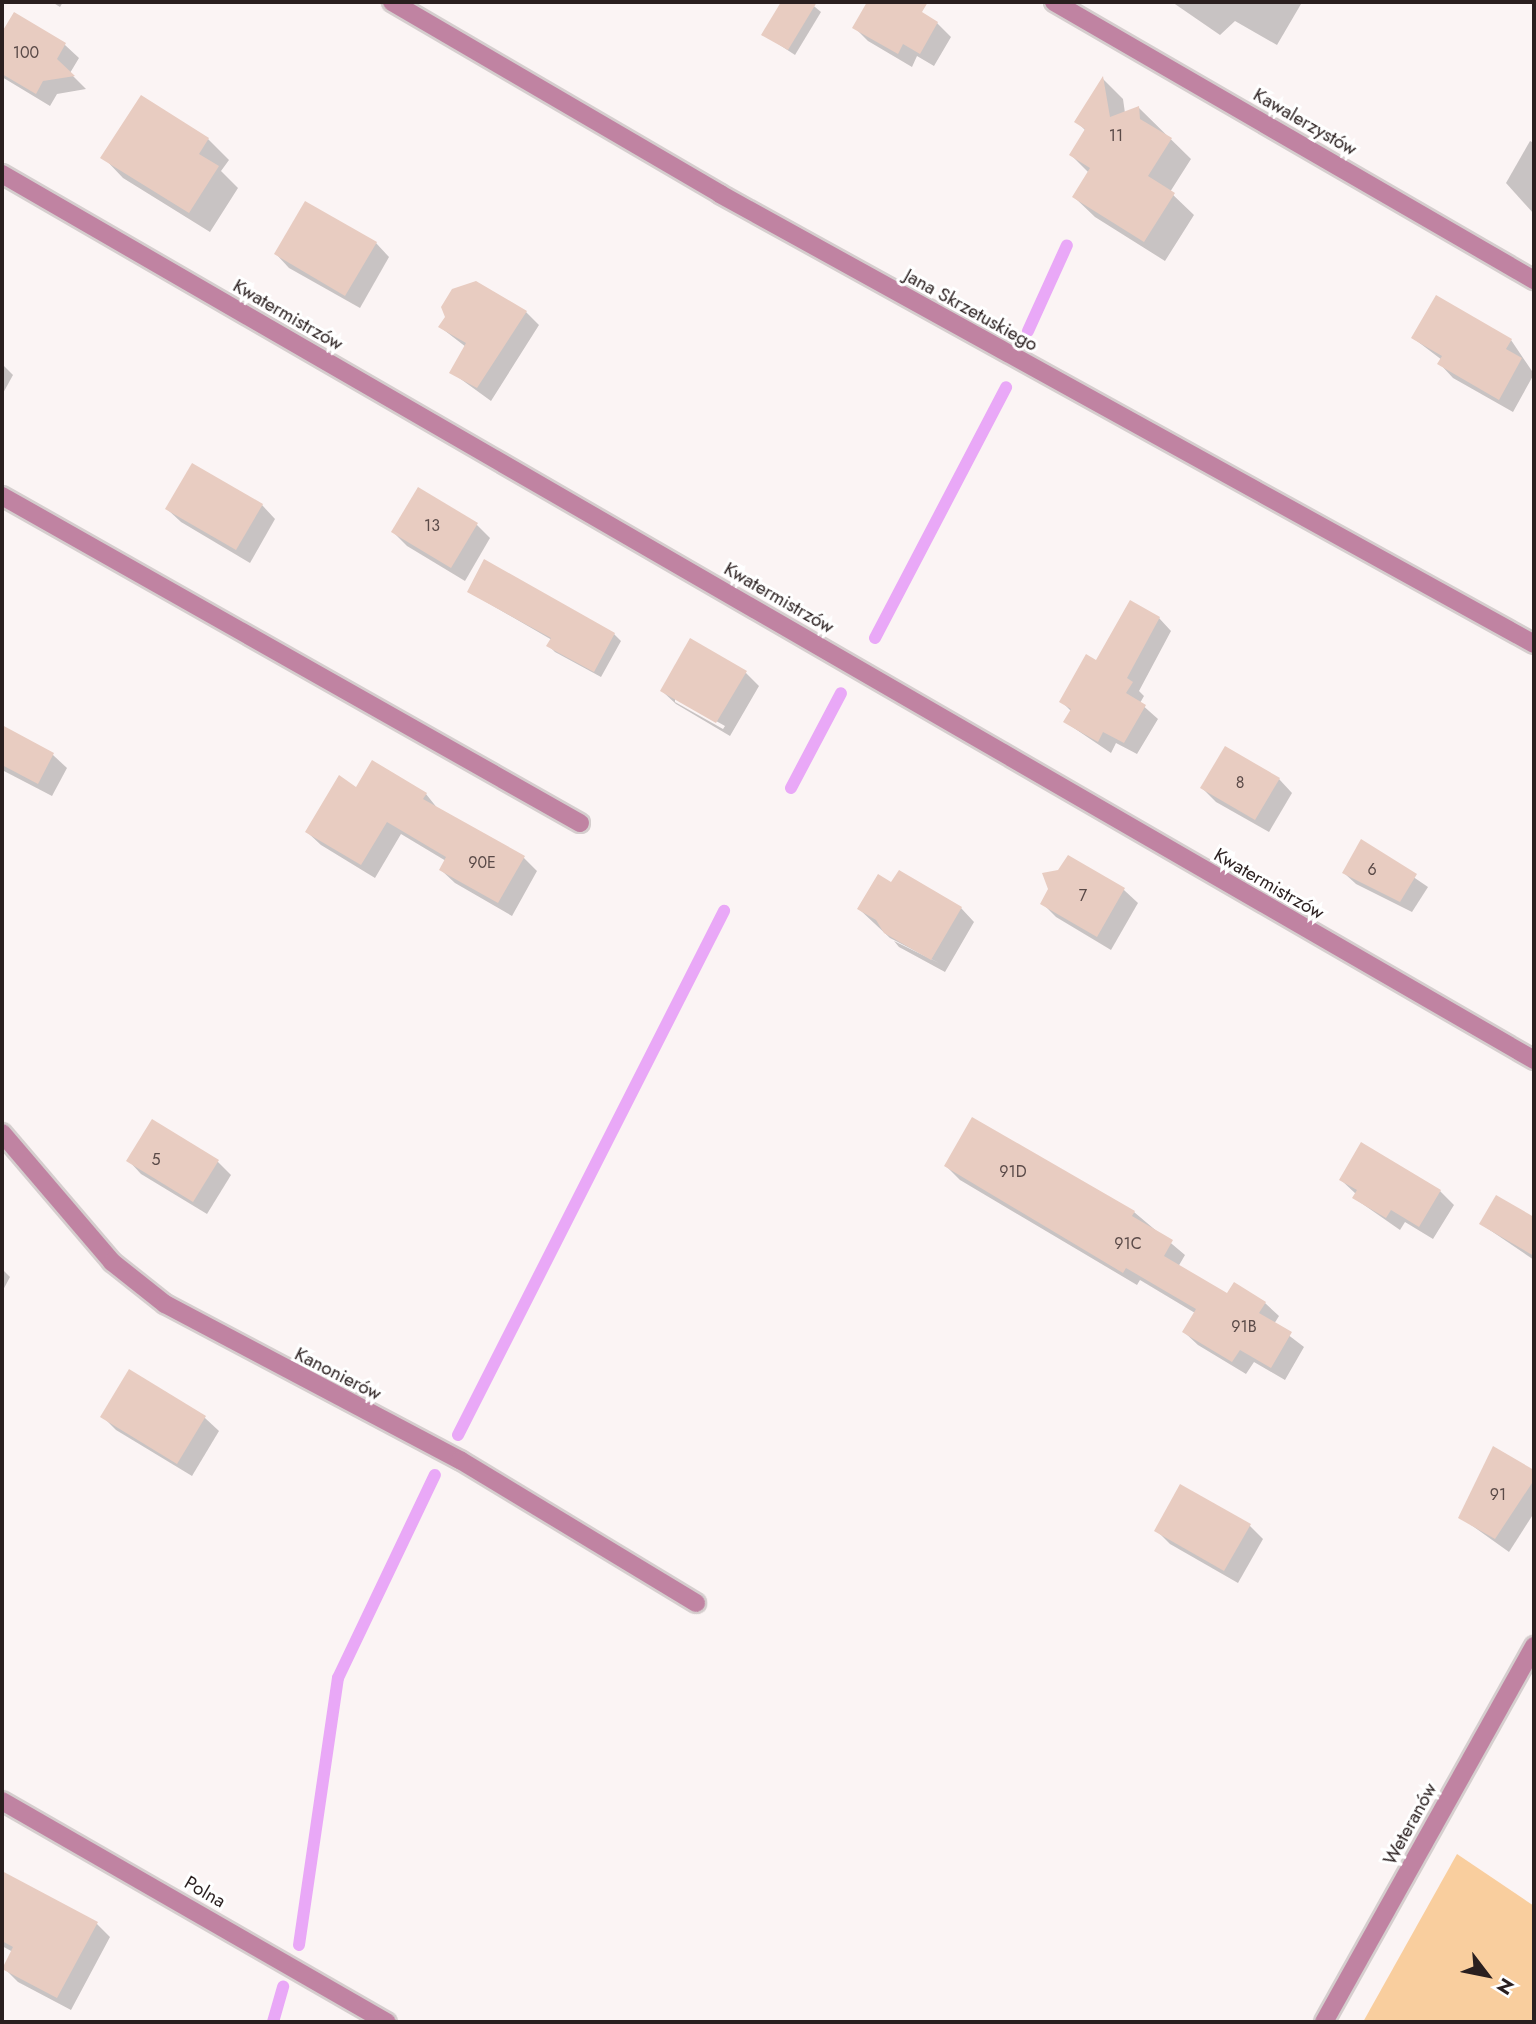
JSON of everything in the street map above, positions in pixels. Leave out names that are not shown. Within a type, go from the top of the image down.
[{"type":"street","name":"Jana Skrzetuskiego","points":[[393,2],[720,194],[1534,644]]},
{"type":"street","name":"Kawalerzystów","points":[[1054,2],[1534,280]]},
{"type":"street","name":"Kwatermistrzów","points":[[2,174],[1534,1060]]},
{"type":"street","points":[[2,496],[580,823]]},
{"type":"street","name":"Kanonierów","points":[[2,1133],[112,1262],[164,1304],[460,1460],[696,1603]]},
{"type":"street","name":"Weteranów","points":[[1324,2022],[1534,1646]]},
{"type":"street","name":"Polna","points":[[2,1801],[387,2022]]},
{"type":"shaded area","points":[[1457,1854],[1534,1906],[1534,2022],[1363,2022]]},
{"type":"building","points":[[781,2],[817,2],[788,50],[761,35]]},
{"type":"building","points":[[867,2],[928,2],[922,12],[938,22],[920,54],[903,44],[898,54],[852,28]]},
{"type":"building","points":[[14,12],[66,43],[57,59],[75,76],[43,81],[36,94],[2,74],[2,32]]},
{"type":"building","points":[[1103,76],[1110,117],[1139,106],[1140,119],[1172,138],[1148,176],[1175,193],[1144,242],[1072,197],[1090,168],[1069,155],[1085,129],[1074,122]]},
{"type":"building","points":[[141,95],[209,138],[199,154],[219,166],[189,213],[100,158]]},
{"type":"building","points":[[305,201],[377,242],[345,296],[274,254]]},
{"type":"building","points":[[476,281],[527,311],[477,388],[449,373],[466,343],[438,327],[445,317],[441,307],[452,289]]},
{"type":"building","points":[[1436,295],[1512,339],[1506,349],[1522,358],[1499,400],[1437,364],[1442,356],[1411,338]]},
{"type":"building","points":[[192,463],[263,504],[236,550],[165,509]]},
{"type":"building","points":[[418,487],[478,523],[451,568],[391,532]]},
{"type":"building","points":[[484,559],[615,633],[594,672],[546,646],[551,638],[467,592]]},
{"type":"building","points":[[1130,600],[1160,617],[1127,678],[1133,682],[1126,693],[1146,705],[1124,743],[1103,732],[1098,742],[1063,722],[1071,709],[1059,702],[1086,654],[1096,660]]},
{"type":"building","points":[[690,638],[747,671],[716,723],[660,691]]},
{"type":"building","points":[[2,725],[54,753],[38,784],[2,765]]},
{"type":"building","points":[[1225,746],[1280,778],[1255,820],[1200,788]]},
{"type":"building","points":[[372,760],[427,793],[423,799],[525,856],[498,903],[439,870],[446,857],[387,822],[361,865],[305,832],[339,775],[356,787]]},
{"type":"building","points":[[1361,839],[1417,874],[1400,902],[1342,873]]},
{"type":"building","points":[[1068,855],[1125,888],[1097,937],[1040,904],[1048,889],[1042,873],[1058,870]]},
{"type":"building","points":[[899,870],[962,907],[931,960],[884,933],[876,920],[857,909],[878,874],[891,882]]},
{"type":"building","points":[[972,1117],[1135,1211],[1132,1216],[1173,1240],[1164,1256],[1227,1293],[1234,1282],[1266,1302],[1259,1313],[1292,1332],[1271,1368],[1240,1350],[1232,1362],[1182,1332],[1196,1309],[1126,1268],[1123,1273],[944,1166]]},
{"type":"building","points":[[152,1119],[219,1160],[193,1202],[126,1161]]},
{"type":"building","points":[[1361,1142],[1441,1190],[1419,1227],[1391,1210],[1386,1218],[1352,1198],[1357,1190],[1339,1180]]},
{"type":"building","points":[[1496,1195],[1534,1217],[1534,1256],[1479,1224]]},
{"type":"building","points":[[129,1369],[206,1416],[177,1464],[100,1417]]},
{"type":"building","points":[[1493,1446],[1534,1470],[1534,1480],[1495,1539],[1458,1518]]},
{"type":"building","points":[[1180,1484],[1251,1524],[1224,1571],[1154,1531]]},
{"type":"building","points":[[2,1871],[98,1922],[57,1998],[2,1969],[13,1947],[2,1941]]},
{"type":"waterway","points":[[1028,331],[1067,245]]},
{"type":"waterway","points":[[875,638],[1006,387]]},
{"type":"waterway","points":[[791,788],[841,693]]},
{"type":"waterway","points":[[458,1435],[724,911]]},
{"type":"waterway","points":[[299,1945],[338,1678],[435,1475]]},
{"type":"waterway","points":[[273,2022],[283,1986]]}]
